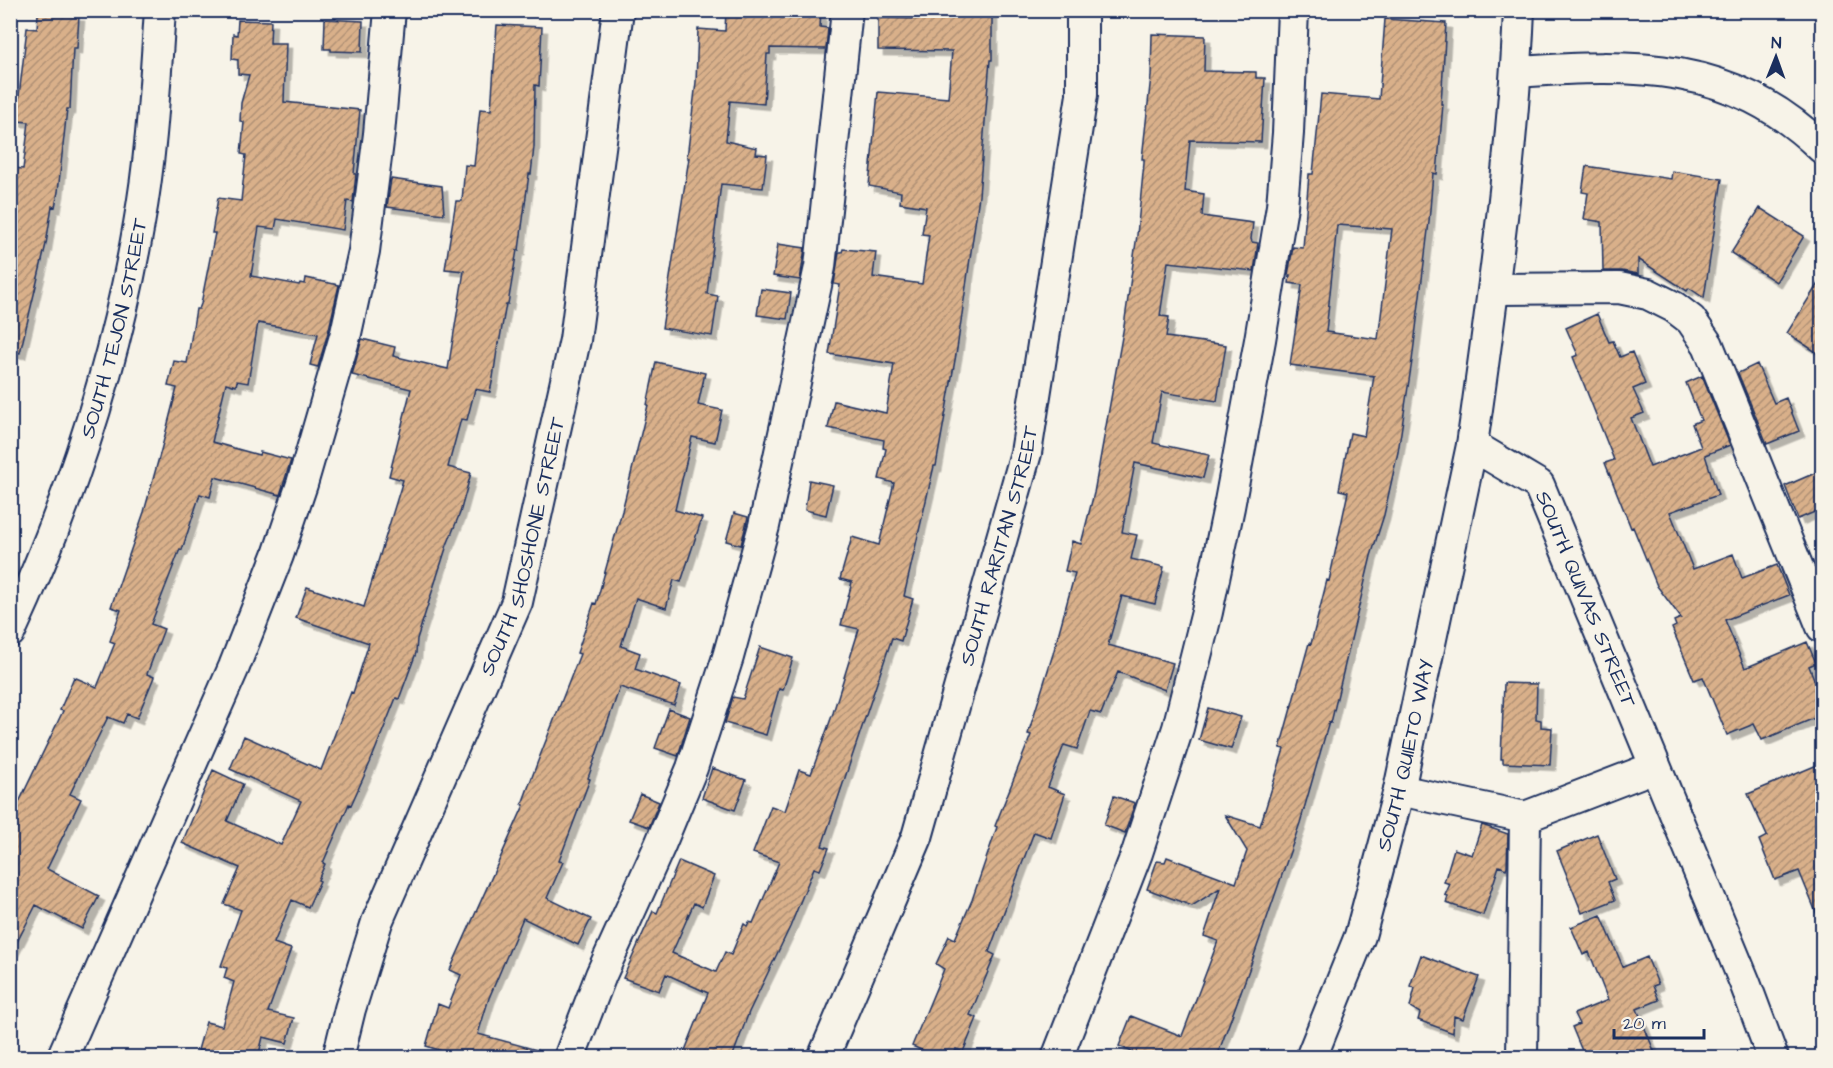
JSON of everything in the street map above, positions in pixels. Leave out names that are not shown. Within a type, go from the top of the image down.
[{"type":"street","name":"SOUTH TEJON STREET","points":[[10,632],[36,577],[80,454],[118,327],[132,262],[147,171],[160,10]]},
{"type":"street","points":[[62,1058],[234,667],[278,555],[302,484],[346,333],[364,251],[379,134],[390,10]]},
{"type":"street","name":"SOUTH SHOSHONE STREET","points":[[338,1058],[350,1009],[377,922],[517,602],[575,340],[618,10]]},
{"type":"street","points":[[569,1058],[600,975],[660,845],[692,768],[728,657],[764,526],[819,267],[847,10]]},
{"type":"street","name":"SOUTH RARITAN STREET","points":[[823,1058],[917,837],[1026,453],[1082,95],[1082,10]]},
{"type":"street","points":[[1058,1058],[1140,842],[1178,728],[1207,612],[1254,373],[1282,206],[1288,133],[1293,10]]},
{"type":"street","points":[[1472,445],[1494,289],[1516,72],[1519,10]]},
{"type":"street","points":[[1516,72],[1596,67],[1634,68],[1704,80],[1734,89],[1772,107],[1809,135],[1822,148]]},
{"type":"street","points":[[1494,289],[1619,288],[1648,294],[1674,307],[1691,320],[1708,345],[1822,627]]},
{"type":"street","name":"SOUTH QUIVAS STREET","points":[[1472,445],[1539,485],[1745,983],[1773,1058]]},
{"type":"street","name":"SOUTH QUIETO WAY","points":[[1311,1058],[1360,936],[1400,790],[1472,445]]},
{"type":"street","points":[[1400,790],[1525,817],[1655,767]]},
{"type":"street","points":[[1522,1058],[1525,817]]},
{"type":"building","points":[[726,10],[821,10],[820,27],[828,28],[826,49],[770,48],[770,54],[767,54],[764,104],[730,101],[726,141],[757,148],[756,154],[767,155],[763,188],[721,184],[707,294],[718,296],[712,336],[662,328],[689,158],[687,158],[696,82],[698,29],[725,31]]},
{"type":"building","points":[[927,10],[992,10],[992,60],[990,60],[979,196],[957,349],[936,466],[934,466],[904,596],[913,599],[901,641],[892,638],[822,846],[829,848],[820,870],[814,868],[790,927],[749,1012],[732,1058],[682,1058],[708,993],[666,974],[659,991],[623,978],[653,911],[657,913],[679,861],[714,876],[702,907],[694,903],[672,953],[716,972],[725,952],[731,955],[744,924],[747,926],[749,922],[753,923],[779,862],[753,853],[771,806],[785,811],[799,770],[811,774],[833,713],[859,629],[841,625],[852,582],[840,579],[852,537],[879,545],[894,483],[879,479],[886,449],[883,448],[884,440],[828,428],[834,401],[886,413],[894,364],[829,354],[840,285],[834,284],[839,252],[843,249],[876,252],[873,277],[922,284],[929,235],[922,234],[926,207],[900,203],[901,192],[869,186],[878,92],[948,98],[952,51],[878,50],[878,18],[927,19]]},
{"type":"building","points":[[38,13],[79,16],[77,48],[73,48],[70,109],[67,109],[58,192],[55,207],[52,206],[46,244],[20,353],[10,352],[10,191],[15,168],[23,169],[29,122],[16,121],[27,28],[37,29]]},
{"type":"building","points":[[325,19],[363,21],[362,52],[324,49]]},
{"type":"building","points":[[1385,19],[1446,23],[1441,104],[1443,104],[1437,174],[1433,173],[1412,361],[1398,452],[1384,515],[1371,556],[1331,723],[1329,722],[1300,823],[1219,1051],[1232,1058],[1145,1058],[1119,1046],[1131,1016],[1182,1036],[1218,941],[1204,936],[1220,888],[1192,906],[1147,889],[1157,861],[1165,862],[1167,857],[1236,883],[1247,851],[1225,815],[1260,826],[1284,749],[1280,748],[1309,643],[1311,644],[1327,580],[1329,581],[1348,492],[1339,490],[1350,433],[1364,436],[1374,376],[1290,365],[1302,285],[1289,283],[1290,275],[1288,275],[1293,247],[1303,248],[1309,174],[1313,174],[1321,94],[1379,99]],"holes":[[[1337,225],[1392,229],[1378,339],[1326,332]]]},
{"type":"building","points":[[238,20],[271,21],[270,43],[286,43],[284,102],[360,110],[353,202],[347,201],[343,230],[277,219],[275,229],[259,227],[251,276],[299,285],[300,283],[305,284],[306,278],[339,285],[329,329],[318,367],[310,365],[318,334],[258,323],[248,383],[237,381],[236,386],[226,383],[212,442],[259,455],[260,452],[291,460],[280,495],[215,477],[210,497],[200,494],[182,550],[180,549],[151,624],[164,629],[147,674],[154,677],[137,718],[127,714],[123,723],[108,717],[70,794],[81,799],[47,869],[99,896],[82,929],[36,905],[10,956],[10,821],[63,711],[60,710],[74,677],[97,687],[115,643],[110,641],[121,610],[111,607],[144,512],[163,443],[177,388],[168,386],[174,361],[187,363],[196,309],[199,309],[201,304],[215,233],[212,233],[218,198],[241,201],[246,155],[241,154],[244,122],[240,121],[241,103],[249,75],[238,74],[238,60],[232,59],[233,34],[237,35]]},
{"type":"building","points":[[497,25],[542,27],[539,86],[535,85],[534,147],[519,250],[517,250],[508,304],[506,304],[498,343],[490,392],[475,389],[467,420],[461,419],[448,467],[471,473],[460,513],[447,545],[417,639],[416,653],[399,699],[396,698],[370,763],[323,863],[325,864],[318,880],[320,881],[308,907],[292,900],[274,943],[291,949],[268,1012],[294,1018],[287,1043],[263,1037],[258,1058],[227,1058],[198,1050],[206,1022],[222,1026],[234,982],[224,978],[227,968],[221,966],[241,910],[224,904],[240,868],[182,843],[213,770],[243,784],[227,821],[281,845],[301,801],[230,769],[244,736],[321,770],[351,692],[353,693],[369,643],[296,618],[307,587],[364,607],[403,480],[389,476],[411,389],[352,375],[362,339],[395,347],[393,356],[448,369],[464,271],[445,269],[456,201],[462,201],[465,165],[474,166],[480,109],[491,110]]},
{"type":"building","points":[[1152,34],[1205,36],[1204,71],[1256,72],[1256,78],[1265,78],[1261,142],[1190,140],[1185,191],[1204,194],[1202,216],[1253,223],[1251,239],[1252,242],[1258,243],[1254,271],[1168,262],[1160,316],[1169,317],[1166,337],[1226,345],[1217,401],[1162,392],[1153,443],[1209,455],[1203,478],[1135,463],[1122,532],[1137,535],[1131,559],[1164,567],[1155,604],[1122,596],[1108,645],[1173,663],[1165,690],[1118,672],[1101,714],[1090,711],[1077,749],[1064,745],[1048,787],[1065,794],[1051,838],[1034,832],[989,952],[995,955],[970,1015],[977,1018],[963,1052],[956,1049],[953,1058],[940,1058],[912,1046],[944,969],[936,964],[949,936],[955,939],[972,900],[997,827],[995,826],[1031,735],[1028,734],[1075,573],[1065,571],[1072,541],[1081,544],[1094,493],[1124,326],[1137,235],[1151,76]]},
{"type":"building","points":[[1586,166],[1671,179],[1672,171],[1722,179],[1704,298],[1689,288],[1687,291],[1638,259],[1638,274],[1603,271],[1602,222],[1584,219],[1588,193],[1582,192]]},
{"type":"building","points":[[391,179],[442,186],[444,214],[387,207]]},
{"type":"building","points":[[1760,208],[1804,236],[1776,282],[1731,253]]},
{"type":"building","points":[[778,244],[805,248],[800,280],[773,276]]},
{"type":"building","points":[[1822,277],[1822,356],[1787,333]]},
{"type":"building","points":[[761,289],[791,293],[787,319],[757,315]]},
{"type":"building","points":[[1597,314],[1609,342],[1613,341],[1620,357],[1632,352],[1645,384],[1633,389],[1644,413],[1631,418],[1650,467],[1701,447],[1692,424],[1701,420],[1686,383],[1702,376],[1730,445],[1705,455],[1718,495],[1670,512],[1693,569],[1733,554],[1742,578],[1777,565],[1789,595],[1725,620],[1745,668],[1807,642],[1816,663],[1809,666],[1822,700],[1822,715],[1762,740],[1754,724],[1727,735],[1703,677],[1694,680],[1672,628],[1676,626],[1674,621],[1681,618],[1657,586],[1633,527],[1631,528],[1605,463],[1614,460],[1573,357],[1578,355],[1566,328]]},
{"type":"building","points":[[656,362],[705,373],[698,405],[722,410],[715,442],[692,437],[675,510],[702,518],[681,582],[674,580],[666,608],[636,598],[621,646],[640,653],[635,669],[681,685],[674,705],[620,687],[588,778],[590,779],[559,861],[563,862],[547,898],[591,919],[578,945],[523,918],[489,998],[478,1034],[537,1050],[536,1058],[465,1058],[426,1046],[438,1004],[448,1008],[461,975],[450,970],[524,805],[522,804],[580,654],[577,653],[594,603],[596,604],[622,511]]},
{"type":"building","points":[[1757,364],[1774,403],[1786,398],[1799,431],[1767,444],[1738,373]]},
{"type":"building","points":[[1822,470],[1822,509],[1798,519],[1785,486]]},
{"type":"building","points":[[809,480],[833,485],[826,515],[805,510]]},
{"type":"building","points":[[734,513],[748,517],[741,545],[726,541]]},
{"type":"building","points":[[760,647],[793,658],[783,690],[779,689],[766,735],[725,723],[733,697],[743,699]]},
{"type":"building","points":[[1504,683],[1537,684],[1536,719],[1541,720],[1541,727],[1552,728],[1550,765],[1503,763],[1501,759]]},
{"type":"building","points":[[1208,708],[1241,717],[1231,749],[1199,740]]},
{"type":"building","points":[[669,709],[690,717],[678,756],[655,748]]},
{"type":"building","points":[[1822,763],[1822,927],[1799,871],[1775,880],[1759,840],[1767,836],[1748,794]]},
{"type":"building","points":[[712,768],[746,780],[735,810],[702,798]]},
{"type":"building","points":[[640,794],[659,802],[649,827],[629,820]]},
{"type":"building","points":[[1114,796],[1135,803],[1125,833],[1104,825]]},
{"type":"building","points":[[1482,825],[1508,834],[1507,866],[1506,869],[1499,866],[1483,915],[1446,903],[1448,896],[1445,895],[1450,884],[1444,882],[1454,849],[1472,855]]},
{"type":"building","points":[[1597,834],[1615,879],[1608,882],[1615,900],[1582,913],[1557,851]]},
{"type":"building","points":[[1601,915],[1623,967],[1647,957],[1658,984],[1653,986],[1659,1000],[1637,1009],[1657,1058],[1585,1058],[1572,1027],[1579,1024],[1574,1014],[1608,1000],[1589,952],[1583,955],[1571,927]]},
{"type":"building","points":[[1421,955],[1479,977],[1463,1019],[1454,1016],[1453,1033],[1418,1020],[1420,1013],[1410,1007],[1415,988],[1410,986]]}]
